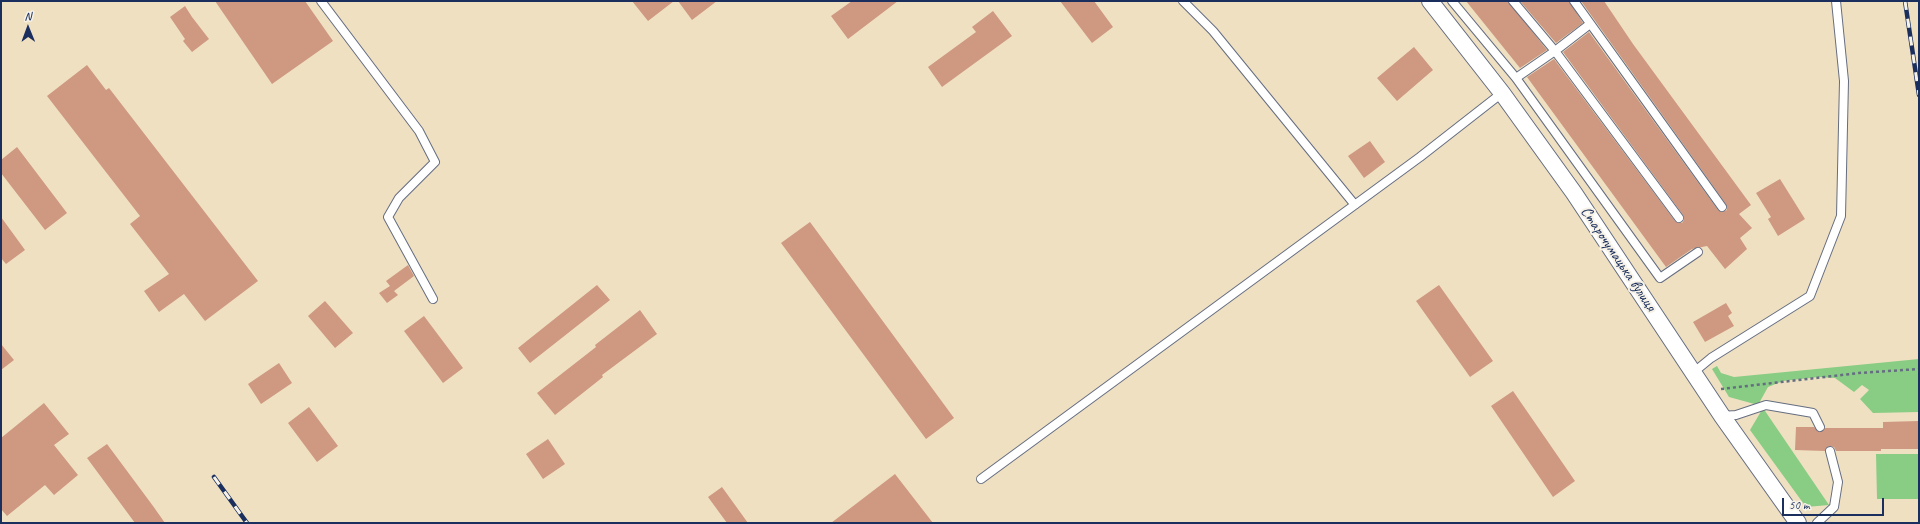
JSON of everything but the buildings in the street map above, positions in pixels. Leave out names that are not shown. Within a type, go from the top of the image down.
[{"type":"street","name":"Старочумацька вулиця","points":[[1430,1],[1502,93],[1574,193],[1722,416],[1798,523]]},
{"type":"lane","points":[[321,1],[419,131],[435,162],[399,198],[388,217],[433,299]]},
{"type":"lane","points":[[1183,1],[1213,31],[1355,204]]},
{"type":"lane","points":[[1452,1],[1516,78],[1660,278],[1698,252]]},
{"type":"lane","points":[[1513,1],[1555,51],[1679,218]]},
{"type":"lane","points":[[1574,1],[1722,207]]},
{"type":"lane","points":[[1694,372],[1711,358],[1810,296],[1841,216],[1844,81],[1836,1]]},
{"type":"lane","points":[[1516,78],[1590,24]]},
{"type":"lane","points":[[981,479],[1420,157],[1502,93]]},
{"type":"lane","points":[[1722,416],[1736,415],[1766,405],[1813,413],[1820,428]]},
{"type":"lane","points":[[1817,523],[1834,507],[1838,482],[1830,451]]},
{"type":"path","points":[[1706,391],[1752,384],[1860,373],[1919,369]]},
{"type":"green space","points":[[1919,359],[1919,412],[1873,413],[1860,399],[1869,390],[1862,385],[1854,392],[1835,378],[1819,377],[1783,381],[1768,387],[1758,405],[1729,397],[1712,369],[1717,366],[1721,373],[1734,377]]},
{"type":"green space","points":[[1763,408],[1829,505],[1806,507],[1750,430]]},
{"type":"green space","points":[[1876,454],[1919,454],[1919,499],[1877,499]]},
{"type":"railway","points":[[1905,1],[1919,95]]},
{"type":"railway","points":[[214,477],[247,523]]}]
